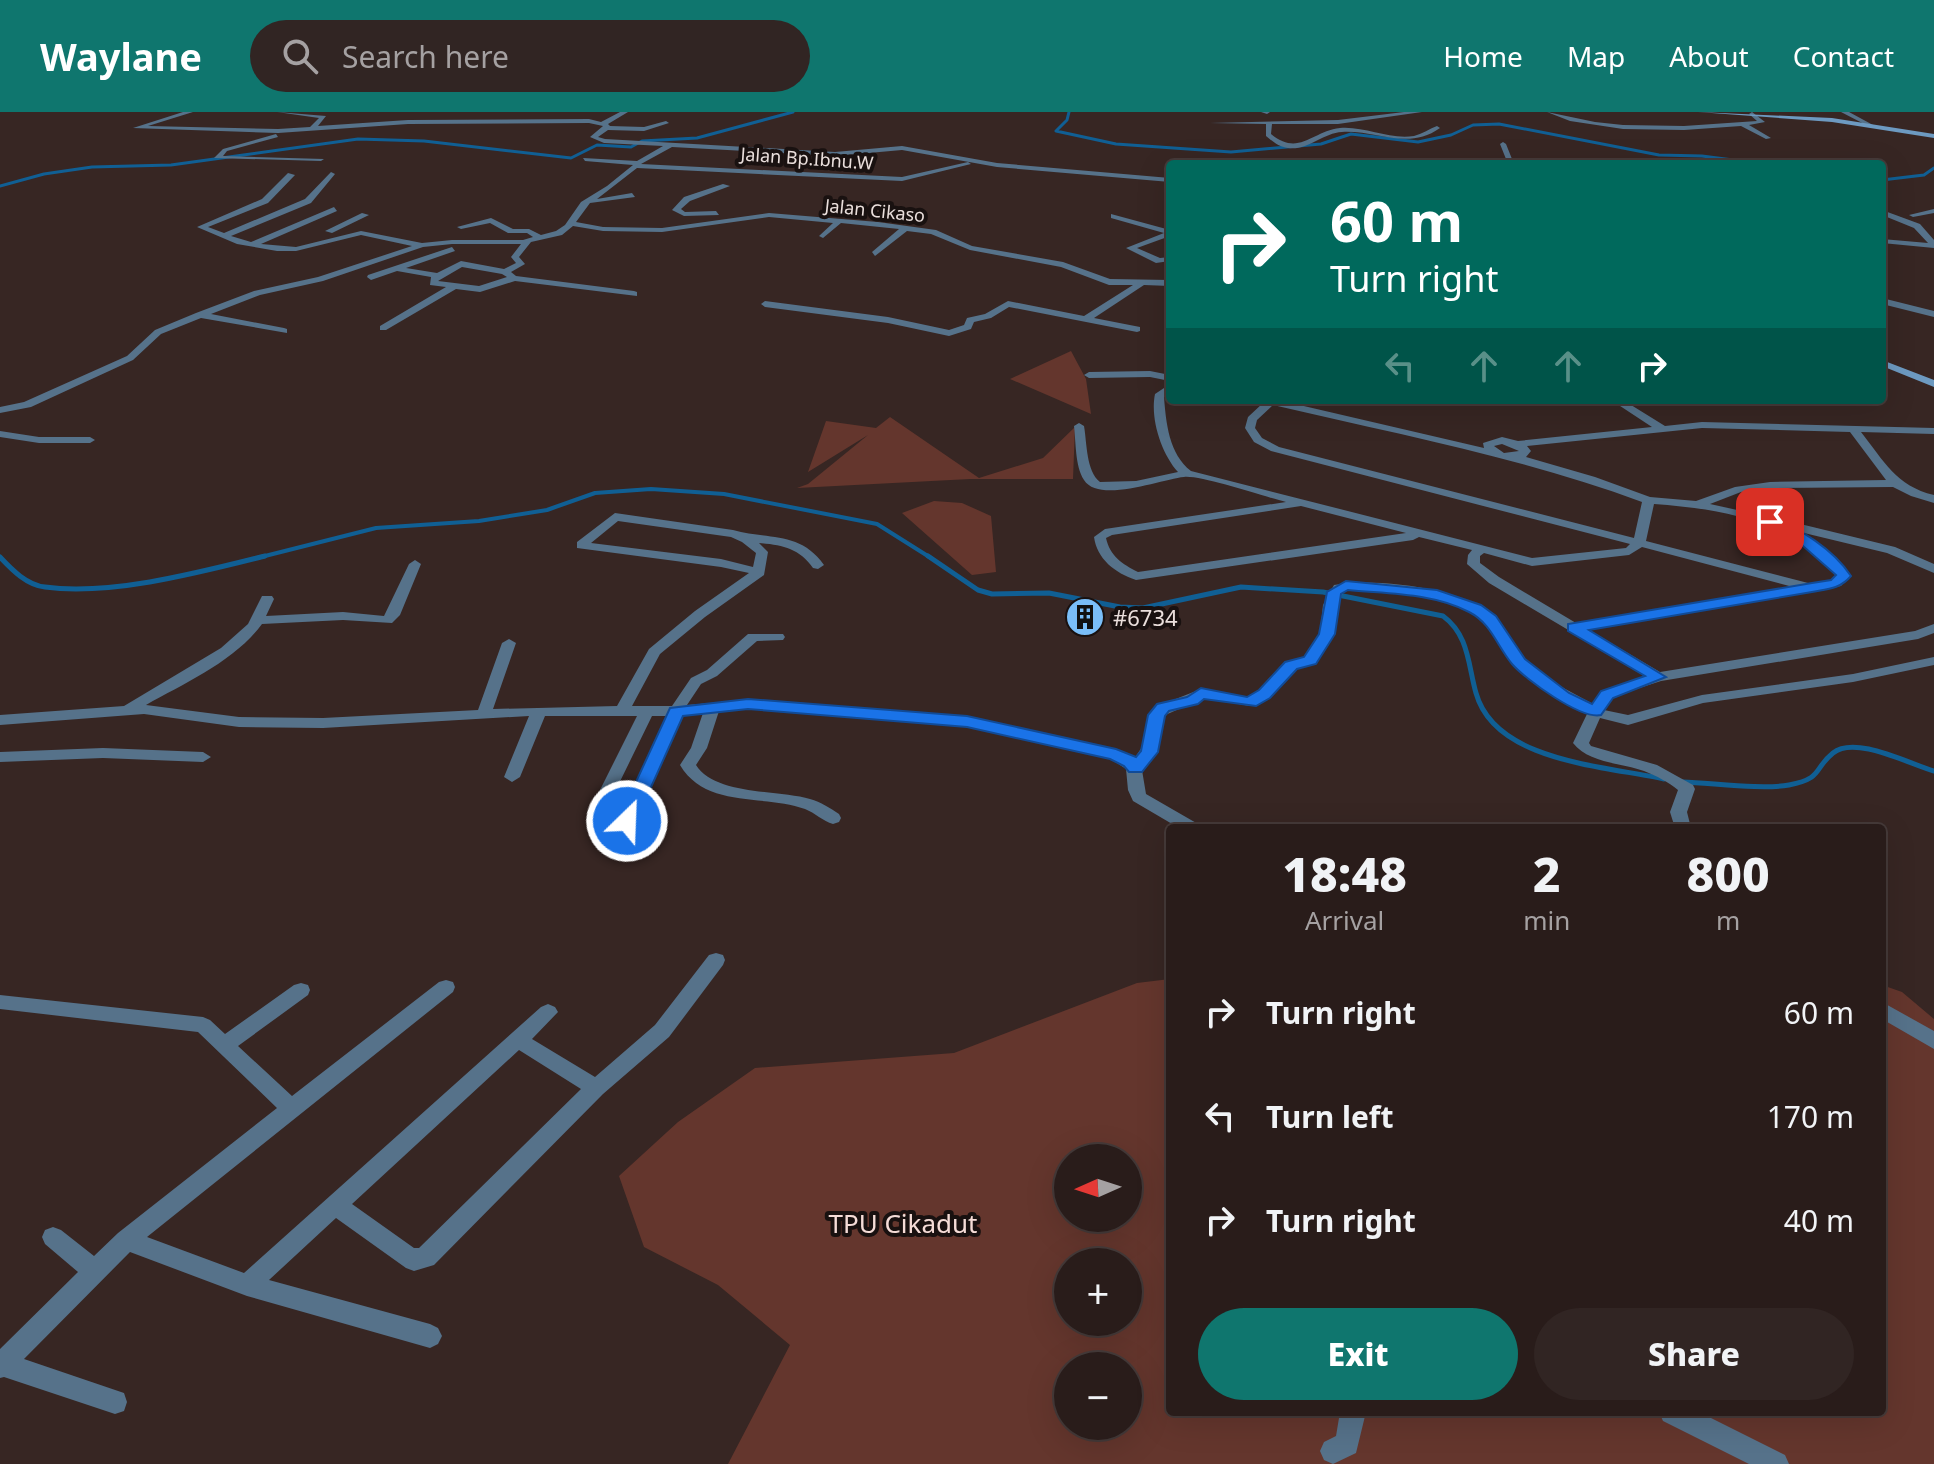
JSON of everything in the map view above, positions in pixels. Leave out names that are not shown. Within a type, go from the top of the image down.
[{"type":"street","points":[[190,112],[136,128],[288,131],[408,122],[557,121],[644,129],[666,123]]},
{"type":"street","points":[[280,112],[324,117],[311,129]]},
{"type":"street","points":[[557,121],[574,112]]},
{"type":"street","points":[[625,112],[605,125],[594,135],[594,139],[795,152],[846,153],[902,148],[975,162],[1166,180]]},
{"type":"street","points":[[1213,123],[1269,125],[1338,122],[1419,112]]},
{"type":"street","points":[[1550,112],[1584,122],[1646,127],[1762,122],[1752,114]]},
{"type":"street","points":[[1701,112],[1870,125],[1934,136]]},
{"type":"street","points":[[1844,112],[1870,125]]},
{"type":"street","points":[[485,129],[497,121]]},
{"type":"street","points":[[535,129],[547,121]]},
{"type":"street","points":[[1742,124],[1768,138]]},
{"type":"street","points":[[1269,125],[1268,135],[1271,138],[1294,145],[1307,144],[1340,130],[1408,140],[1425,137],[1437,128]]},
{"type":"street","points":[[1624,130],[1645,131],[1646,127]]},
{"type":"street","points":[[1678,127],[1701,139]]},
{"type":"street","points":[[288,131],[225,150],[217,158],[321,159]]},
{"type":"street","points":[[1503,144],[1509,160]]},
{"type":"street","points":[[291,175],[265,201],[201,227],[253,244],[287,250],[361,233],[422,245],[541,239],[559,233],[571,223],[584,204],[670,145]]},
{"type":"street","points":[[783,168],[795,152]]},
{"type":"street","name":"Jalan Bp.Ibnu.W","points":[[585,159],[637,165],[902,179],[975,162]]},
{"type":"street","points":[[224,236],[308,201],[331,174]]},
{"type":"street","points":[[726,186],[687,199],[676,210],[684,214],[769,215]]},
{"type":"street","points":[[584,204],[632,195]]},
{"type":"street","points":[[1886,206],[1931,224]]},
{"type":"street","points":[[253,244],[334,209]]},
{"type":"street","points":[[1913,215],[1934,211]]},
{"type":"street","points":[[1886,214],[1917,226],[1934,246]]},
{"type":"street","points":[[287,250],[365,215]]},
{"type":"street","name":"Jalan Cikaso","points":[[571,223],[603,229],[662,230],[769,215],[906,227],[946,236],[984,252],[1063,265],[1102,280],[1166,283]]},
{"type":"street","points":[[1114,216],[1166,231]]},
{"type":"street","points":[[461,227],[491,220],[511,231],[529,231],[541,239]]},
{"type":"street","points":[[823,236],[839,221]]},
{"type":"street","points":[[875,254],[906,227]]},
{"type":"street","points":[[1166,234],[1130,248],[1159,261],[1166,260]]},
{"type":"street","points":[[468,297],[509,275],[521,264],[515,257],[528,241]]},
{"type":"street","points":[[1886,241],[1934,246]]},
{"type":"street","points":[[371,277],[473,242]]},
{"type":"street","points":[[1906,243],[1918,256]]},
{"type":"street","points":[[0,410],[27,405],[130,358],[158,332],[197,315],[266,290],[320,279],[422,245]]},
{"type":"street","points":[[1141,254],[1162,246]]},
{"type":"street","points":[[421,259],[634,294]]},
{"type":"street","points":[[461,264],[431,281],[480,289]]},
{"type":"street","points":[[395,268],[438,276]]},
{"type":"street","points":[[1086,319],[1141,283]]},
{"type":"street","points":[[383,328],[454,286]]},
{"type":"street","points":[[1886,301],[1934,307]]},
{"type":"street","points":[[1886,302],[1934,314]]},
{"type":"street","points":[[765,304],[888,320],[949,333],[968,327],[970,320],[988,316],[1008,304],[1137,329]]},
{"type":"street","points":[[197,315],[284,331]]},
{"type":"street","points":[[1886,365],[1934,384]]},
{"type":"street","points":[[1089,375],[1113,377],[1143,374],[1166,377]]},
{"type":"street","points":[[1166,390],[1159,396],[1160,409],[1178,467],[1187,473],[1420,535],[1543,562],[1629,551],[1640,543]]},
{"type":"street","points":[[1265,404],[1252,419],[1250,428],[1258,440],[1275,449],[1812,588]]},
{"type":"street","points":[[1287,404],[1491,449],[1519,450],[1732,433],[1934,431]]},
{"type":"street","points":[[1313,404],[1491,449]]},
{"type":"street","points":[[1622,404],[1661,428]]},
{"type":"street","points":[[1519,450],[1661,428],[1728,425],[1934,438]]},
{"type":"street","points":[[1079,426],[1087,473],[1090,482],[1097,486],[1121,486],[1187,473]]},
{"type":"street","points":[[1857,433],[1895,483],[1915,494],[1934,499]]},
{"type":"street","points":[[0,434],[39,440],[90,440]]},
{"type":"street","points":[[1519,450],[1648,500],[1696,504],[1747,515],[1891,550],[1934,569]]},
{"type":"street","points":[[1696,504],[1739,489],[1779,485],[1895,483]]},
{"type":"street","points":[[1739,489],[1747,515]]},
{"type":"street","points":[[1640,543],[1639,533],[1646,519],[1648,500]]},
{"type":"street","points":[[1302,503],[1109,532],[1100,537],[1100,547],[1112,561],[1136,576],[1420,535]]},
{"type":"street","points":[[759,572],[721,563],[581,545],[615,517],[699,527],[746,539],[797,544],[811,552],[818,565]]},
{"type":"street","points":[[1574,627],[1812,588],[1836,583],[1843,576],[1838,567],[1808,543],[1770,522]]},
{"type":"street","points":[[746,539],[762,552]]},
{"type":"street","points":[[762,552],[782,542]]},
{"type":"street","points":[[1480,550],[1474,555],[1473,564],[1479,569],[1513,593],[1658,677]]},
{"type":"street","points":[[623,709],[654,652],[759,572],[762,552]]},
{"type":"street","points":[[126,709],[216,657],[258,620],[343,616],[387,620],[393,615],[415,564]]},
{"type":"street","points":[[1135,768],[1150,752],[1156,715],[1163,708],[1192,701],[1201,693],[1250,702],[1264,694],[1291,666],[1310,660],[1327,634],[1334,592],[1346,586],[1437,594],[1476,609],[1490,619],[1519,662],[1563,696],[1595,712],[1628,720],[1702,699],[1853,678],[1934,661]]},
{"type":"street","points":[[258,620],[258,613],[267,599]]},
{"type":"street","points":[[1681,824],[1677,806],[1681,783],[1638,761],[1586,749],[1581,743],[1607,694],[1658,677],[1918,635],[1934,628]]},
{"type":"street","points":[[627,821],[676,711],[696,681],[712,673],[753,637],[778,637]]},
{"type":"street","points":[[484,714],[509,643]]},
{"type":"street","points":[[0,720],[126,709],[165,710],[239,722],[289,723],[539,711],[676,711],[748,704],[967,721],[1116,755],[1135,768],[1139,797],[1185,824]]},
{"type":"street","points":[[713,706],[699,748],[688,765],[692,774],[727,791],[808,803],[833,818]]},
{"type":"street","points":[[601,804],[647,710]]},
{"type":"street","points":[[512,777],[539,711]]},
{"type":"street","points":[[0,757],[103,753],[203,757]]},
{"type":"street","points":[[335,1205],[406,1256],[414,1260],[426,1257],[596,1088],[662,1031],[716,960]]},
{"type":"street","points":[[115,1402],[1,1365],[126,1240],[446,987]]},
{"type":"street","points":[[226,1044],[301,990]]},
{"type":"street","points":[[0,1002],[203,1025],[292,1109]]},
{"type":"street","points":[[247,1285],[548,1012]]},
{"type":"street","points":[[1886,1012],[1934,1041]]},
{"type":"street","points":[[518,1040],[596,1088]]},
{"type":"street","points":[[53,1237],[95,1271]]},
{"type":"street","points":[[126,1240],[247,1285],[430,1336]]},
{"type":"street","points":[[1333,1451],[1347,1444],[1352,1416]]},
{"type":"street","points":[[1680,1416],[1776,1464]]},
{"type":"green space","points":[[1071,351],[1086,379],[1091,414],[1010,379]]},
{"type":"green space","points":[[890,417],[979,478],[1043,458],[1075,427],[1073,479],[970,479],[797,488],[808,484],[868,435],[808,472],[826,421],[876,428]]},
{"type":"green space","points":[[934,501],[962,503],[991,516],[996,572],[972,575],[902,513]]},
{"type":"green space","name":"TPU Cikadut","points":[[1166,979],[1166,1416],[1886,1416],[1886,986],[1902,992],[1934,1019],[1934,1464],[728,1464],[790,1345],[718,1285],[644,1247],[619,1176],[678,1122],[755,1068],[954,1053],[1137,983]]},
{"type":"waterway","points":[[0,186],[44,174],[92,167],[171,165],[358,139],[424,141],[571,158],[597,145],[631,147],[642,141],[697,138],[793,112]]},
{"type":"waterway","points":[[1069,112],[1067,120],[1056,131],[1116,144],[1231,152],[1321,144],[1351,134],[1418,142],[1451,135],[1473,125],[1499,124],[1659,155],[1733,160]]},
{"type":"waterway","points":[[1886,180],[1924,175],[1934,168]]},
{"type":"waterway","points":[[257,558],[376,528],[479,521],[547,510],[595,493],[651,489],[724,494],[877,524],[930,558]]},
{"type":"waterway","points":[[257,558],[265,556]]},
{"type":"waterway","points":[[0,557],[32,583],[71,589],[156,581],[257,558]]},
{"type":"waterway","points":[[930,558],[978,590],[992,594],[1049,593],[1120,607],[1143,608],[1241,587],[1323,592],[1443,616],[1463,641],[1476,693],[1487,716],[1505,734],[1555,757],[1664,779]]},
{"type":"waterway","points":[[1683,782],[1751,787],[1789,785],[1813,776],[1833,753],[1855,747],[1934,771]]},
{"type":"place","name":"#6734","points":[[1085,617]]},
{"type":"route","points":[[627,821],[676,711],[713,706],[748,704],[967,721],[1116,755],[1135,768],[1150,752],[1156,715],[1163,708],[1192,701],[1201,693],[1250,702],[1273,686],[1281,673],[1310,660],[1327,634],[1334,592],[1346,586],[1437,594],[1457,599],[1490,619],[1519,662],[1538,679],[1595,712],[1607,694],[1658,677],[1574,627],[1812,588],[1836,583],[1843,576],[1838,567],[1808,543],[1770,522]]}]
